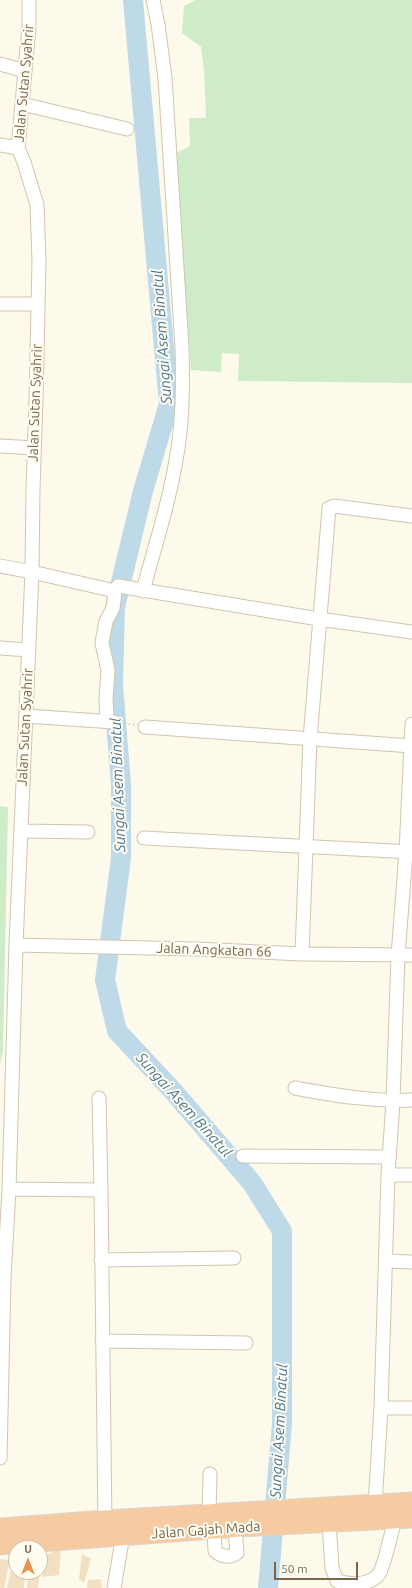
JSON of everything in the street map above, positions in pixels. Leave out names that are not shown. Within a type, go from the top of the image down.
[{"type":"highway","name":"Jalan Gajah Mada","points":[[325,1518],[375,1505],[412,1502]]},
{"type":"highway","name":"Jalan Gajah Mada","points":[[0,1528],[115,1528],[212,1522],[325,1518],[404,1519]]},
{"type":"highway","name":"Jalan Gajah Mada","points":[[0,1545],[115,1528]]},
{"type":"street","name":"Jalan Sutan Syahrir","points":[[0,1458],[4,1278],[9,1189],[16,945],[32,572],[39,261],[38,212],[26,169],[18,148],[29,27],[29,0]]},
{"type":"street","points":[[142,591],[176,462],[182,414],[183,385],[167,101],[162,49],[153,0]]},
{"type":"street","points":[[0,64],[25,71]]},
{"type":"street","points":[[22,104],[127,129]]},
{"type":"street","points":[[0,145],[18,148]]},
{"type":"street","points":[[0,304],[38,304]]},
{"type":"street","points":[[0,446],[34,448]]},
{"type":"street","points":[[302,954],[310,739],[328,511],[330,507],[334,506],[412,516]]},
{"type":"street","points":[[0,566],[117,588],[412,632]]},
{"type":"street","points":[[26,716],[110,721],[106,698],[108,670],[102,644],[106,621],[113,608],[117,588]]},
{"type":"street","points":[[0,648],[29,650]]},
{"type":"street","points":[[375,1505],[381,1408],[388,1175],[393,1101],[398,956],[409,852],[412,724]]},
{"type":"street","points":[[145,727],[412,746]]},
{"type":"street","points":[[21,831],[88,832]]},
{"type":"street","points":[[144,838],[409,852]]},
{"type":"street","name":"Jalan Angkatan 66","points":[[16,945],[104,946],[302,954],[412,955]]},
{"type":"street","points":[[295,1088],[328,1094],[393,1101],[412,1100]]},
{"type":"street","points":[[99,1098],[102,1341],[115,1528],[114,1588]]},
{"type":"street","points":[[244,1156],[389,1157]]},
{"type":"street","points":[[388,1175],[412,1175]]},
{"type":"street","points":[[9,1189],[101,1190]]},
{"type":"street","points":[[101,1260],[234,1258]]},
{"type":"street","points":[[386,1261],[412,1262]]},
{"type":"street","points":[[102,1341],[246,1343]]},
{"type":"street","points":[[381,1408],[412,1408]]},
{"type":"street","points":[[210,1474],[215,1551],[219,1555],[228,1557],[237,1553],[238,1522]]},
{"type":"street","points":[[325,1518],[332,1568],[337,1581],[349,1584],[370,1580],[378,1574],[404,1519]]},
{"type":"path","points":[[110,721],[145,727]]},
{"type":"green space","points":[[196,0],[412,0],[412,383],[238,381],[239,354],[222,353],[221,372],[191,370],[176,153],[190,146],[189,118],[206,118],[204,71],[201,47],[182,33],[184,6]]},
{"type":"green space","points":[[0,806],[8,807],[3,1051],[0,1064]]},
{"type":"building","points":[[61,1549],[59,1575],[48,1576],[48,1554]]},
{"type":"building","points":[[82,1554],[91,1559],[84,1583],[79,1579]]},
{"type":"building","points":[[0,1559],[8,1560],[8,1569],[4,1588],[0,1588]]},
{"type":"building","points":[[101,1579],[102,1588],[87,1588],[88,1580]]},
{"type":"building","points":[[9,1580],[24,1580],[24,1588],[7,1588]]},
{"type":"building","points":[[28,1580],[39,1580],[38,1588],[27,1588]]},
{"type":"waterway","name":"Sungai Asem Binatul","points":[[133,0],[169,404],[143,491],[115,607],[113,684],[121,785],[121,858],[105,980],[117,1031],[173,1091],[252,1183],[282,1231],[282,1424],[268,1588]]}]
